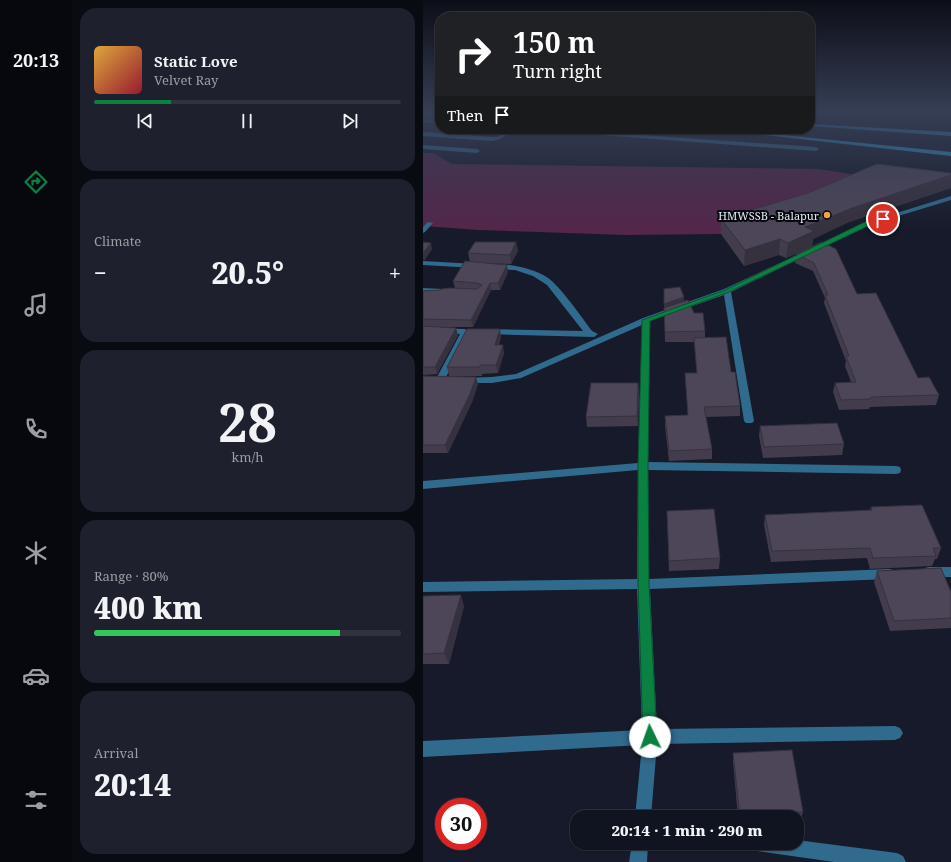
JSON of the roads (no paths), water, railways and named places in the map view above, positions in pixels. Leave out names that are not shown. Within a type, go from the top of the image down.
[{"type":"main road","points":[[920,150],[951,154]]},
{"type":"street","points":[[467,150],[477,151]]},
{"type":"street","points":[[473,332],[445,379],[492,380],[518,376],[646,320],[727,291],[869,223],[951,198]]},
{"type":"street","points":[[423,230],[430,223]]},
{"type":"street","points":[[423,263],[515,268],[536,274],[550,283],[589,334]]},
{"type":"street","points":[[423,290],[454,292]]},
{"type":"street","points":[[727,291],[749,421]]},
{"type":"street","points":[[644,810],[650,737],[643,584],[643,466],[646,320]]},
{"type":"street","points":[[423,330],[614,334]]},
{"type":"street","points":[[423,485],[643,466],[896,470]]},
{"type":"street","points":[[917,573],[951,572]]},
{"type":"street","points":[[423,587],[643,584],[902,573]]},
{"type":"street","points":[[423,749],[650,737],[895,733]]},
{"type":"street","points":[[804,849],[897,862]]},
{"type":"street","points":[[638,862],[640,850]]},
{"type":"place","name":"HMWSSB - Balapur","points":[[827,215]]}]
